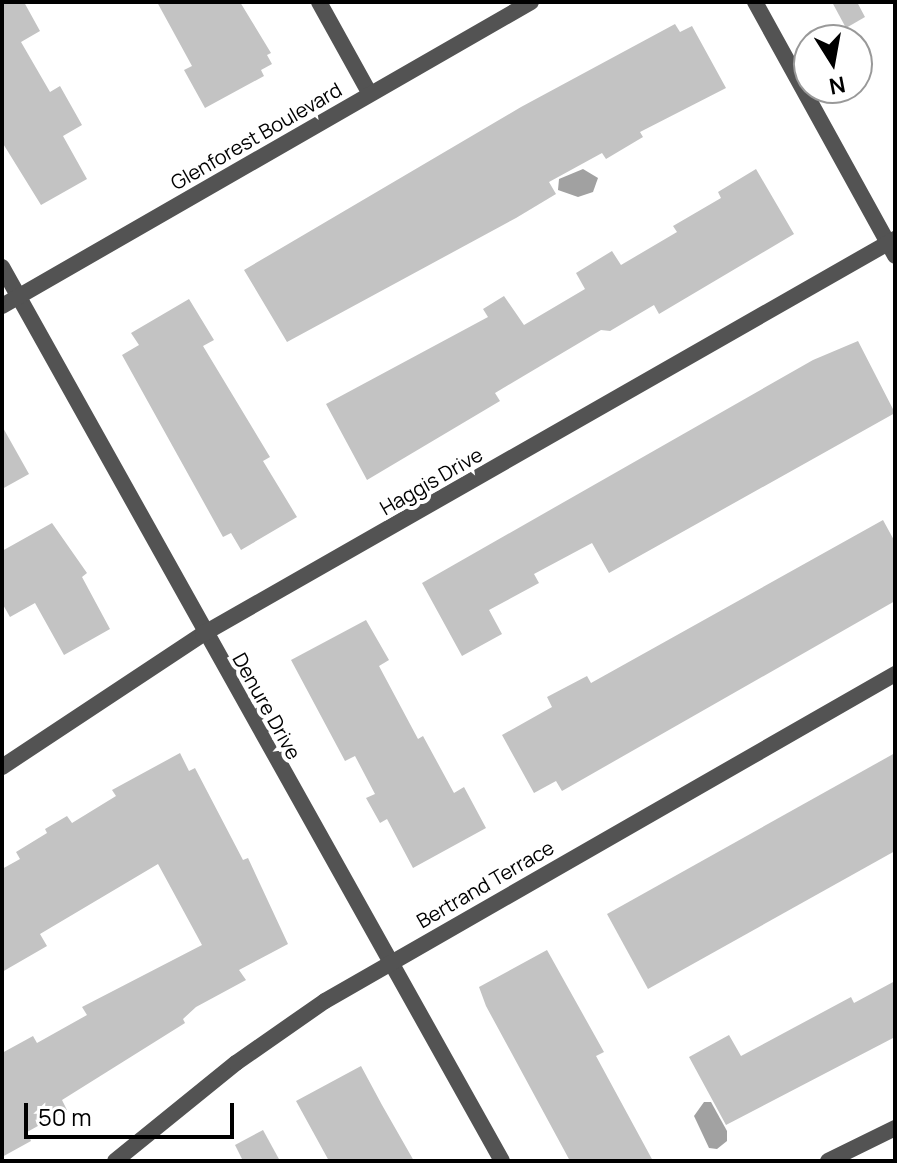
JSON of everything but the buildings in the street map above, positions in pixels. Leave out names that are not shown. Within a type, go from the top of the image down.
[{"type":"street","points":[[319,2],[370,94]]},
{"type":"street","name":"Glenforest Boulevard","points":[[2,306],[531,2]]},
{"type":"street","points":[[755,2],[893,246]]},
{"type":"street","name":"Haggis Drive","points":[[2,767],[203,634],[893,246]]},
{"type":"street","name":"Denure Drive","points":[[2,267],[203,634],[502,1161]]},
{"type":"street","name":"Bertrand Terrace","points":[[115,1161],[236,1063],[389,962],[895,674]]},
{"type":"street","points":[[828,1161],[895,1128]]},
{"type":"shaded area","points":[[583,169],[598,178],[593,192],[578,197],[558,190],[559,179]]},
{"type":"shaded area","points":[[704,1102],[711,1102],[727,1131],[727,1141],[717,1149],[709,1148],[694,1116]]}]
